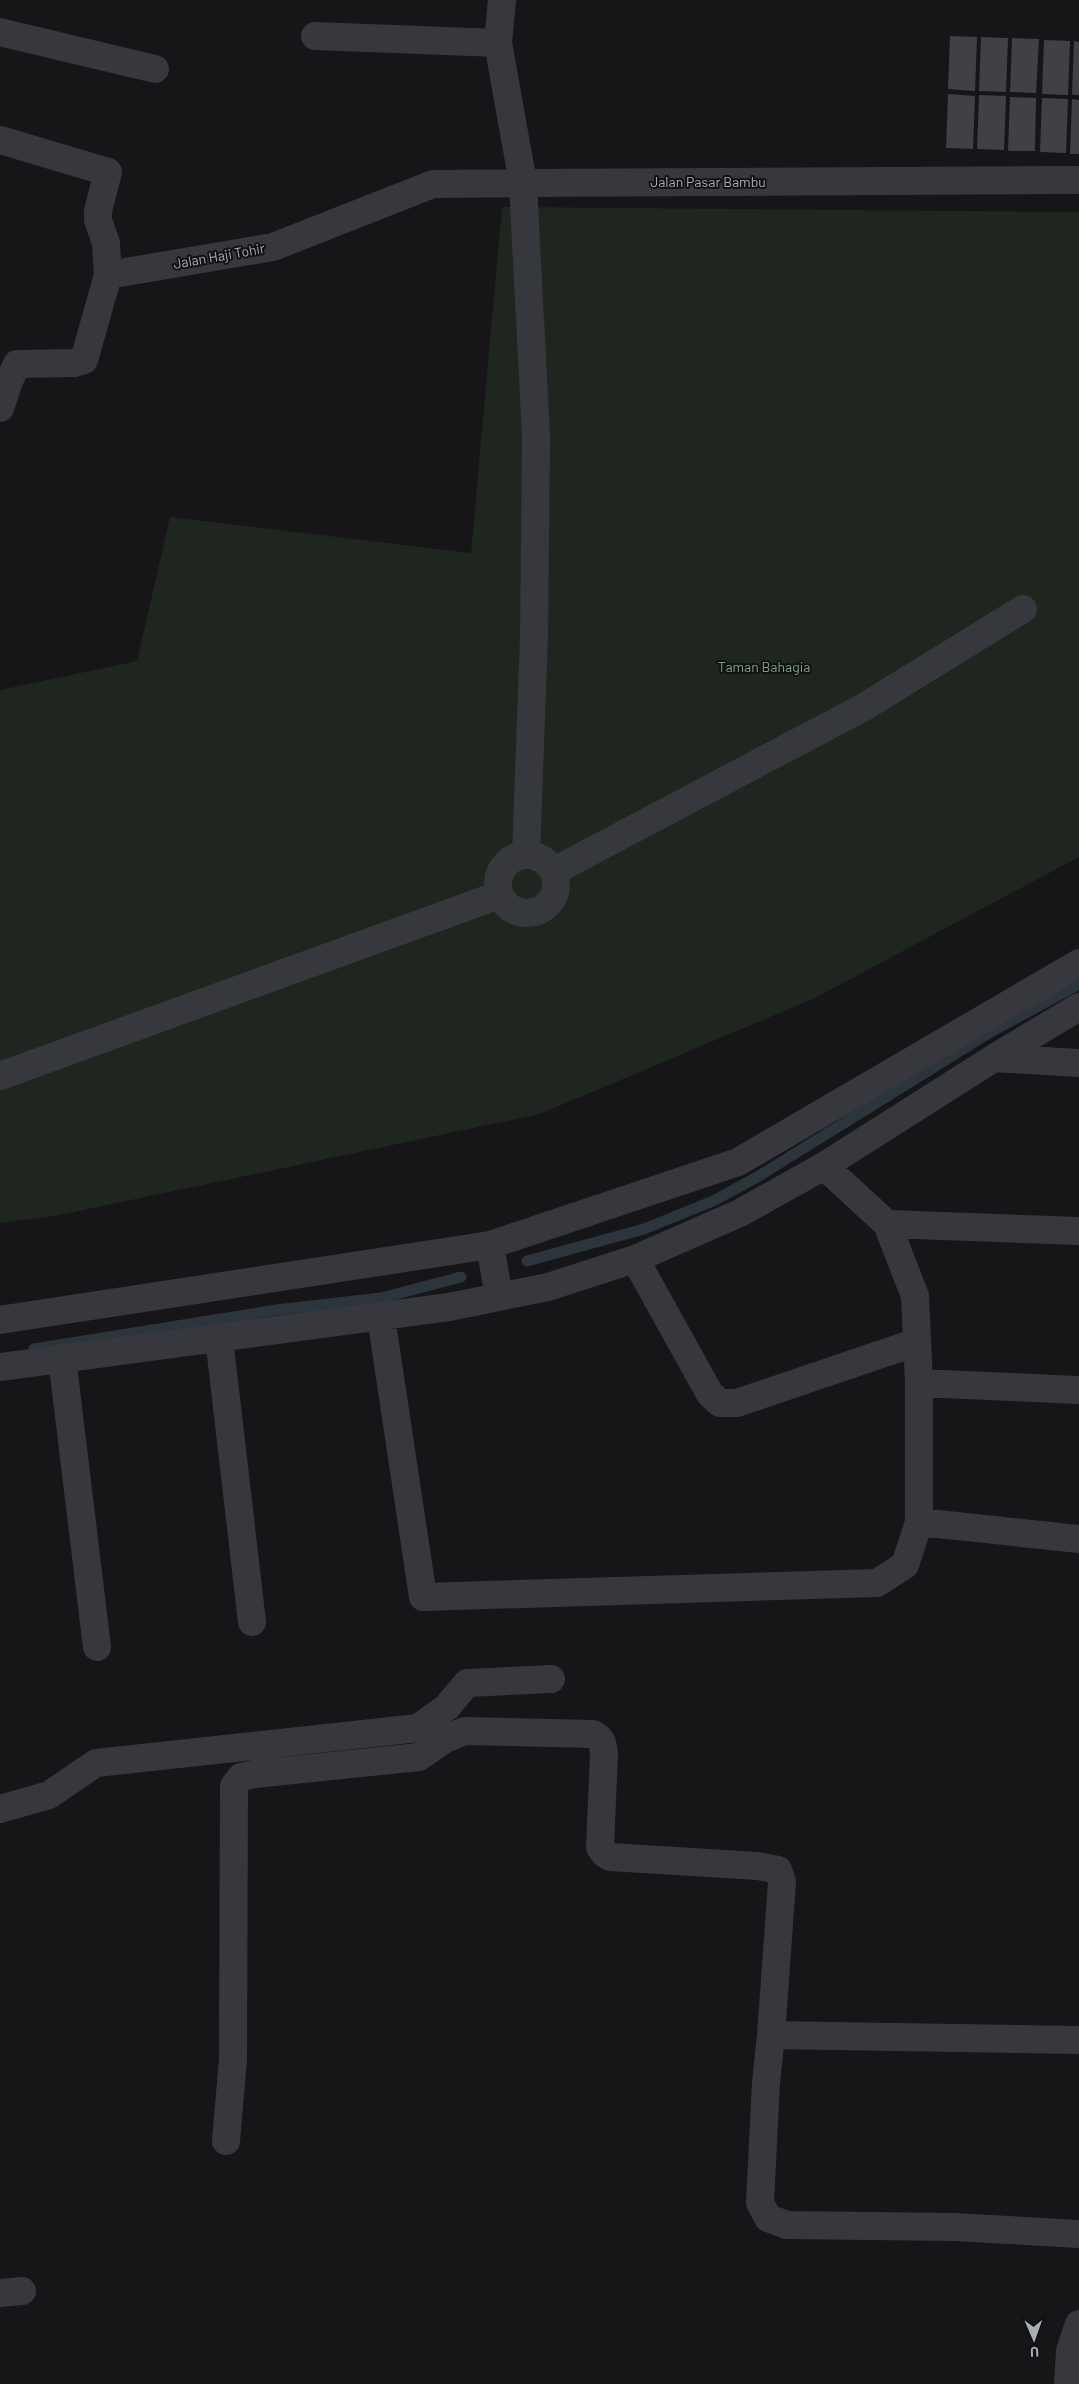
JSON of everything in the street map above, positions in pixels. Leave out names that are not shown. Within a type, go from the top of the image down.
[{"type":"street","points":[[502,0],[498,42],[523,183],[536,437],[534,637],[526,854]]},
{"type":"street","points":[[0,32],[155,69]]},
{"type":"street","points":[[315,36],[498,42]]},
{"type":"street","points":[[0,140],[108,172],[98,211],[98,220],[106,243],[108,275],[84,360],[74,363],[17,364],[9,380],[0,408]]},
{"type":"street","name":"Jalan Pasar Bambu","points":[[523,183],[1079,180]]},
{"type":"street","name":"Jalan Haji Tohir","points":[[108,275],[273,247],[433,184],[523,183]]},
{"type":"street","points":[[554,872],[864,707],[1023,609]]},
{"type":"street","points":[[526,854],[537,856],[547,862],[554,872],[556,883],[555,894],[548,904],[539,910],[528,913],[516,911],[506,905],[499,895],[497,884],[499,873],[505,863],[515,856],[526,854]]},
{"type":"street","points":[[0,1076],[499,895]]},
{"type":"street","points":[[0,1320],[490,1245],[738,1162],[1079,963]]},
{"type":"street","points":[[0,1368],[62,1358],[449,1307],[548,1286],[635,1259],[740,1213],[824,1166],[1079,1006]]},
{"type":"street","points":[[994,1058],[1079,1063]]},
{"type":"street","points":[[381,1317],[423,1597],[877,1584],[905,1565],[919,1522],[919,1384],[915,1296],[887,1224],[824,1166]]},
{"type":"street","points":[[887,1224],[1079,1231]]},
{"type":"street","points":[[490,1245],[499,1296]]},
{"type":"street","points":[[635,1259],[710,1394],[720,1403],[737,1403],[917,1342]]},
{"type":"street","points":[[219,1338],[252,1622]]},
{"type":"street","points":[[62,1358],[97,1647]]},
{"type":"street","points":[[919,1384],[1079,1390]]},
{"type":"street","points":[[919,1522],[1079,1539]]},
{"type":"street","points":[[0,1809],[49,1795],[96,1763],[418,1728],[447,1707],[467,1684],[551,1679]]},
{"type":"street","points":[[226,2141],[233,2059],[234,1786],[241,1777],[419,1757],[444,1739],[465,1732],[593,1734],[600,1737],[603,1744],[600,1847],[605,1854],[610,1857],[758,1866],[778,1870],[782,1882],[766,2083],[760,2203],[768,2218],[787,2226],[954,2227],[1079,2234]]},
{"type":"street","points":[[771,2035],[1079,2040]]},
{"type":"street","points":[[1068,2384],[1070,2351],[1079,2324]]},
{"type":"green space","name":"Taman Bahagia","points":[[502,207],[1079,212],[1079,857],[815,998],[540,1114],[55,1216],[0,1223],[0,690],[137,661],[170,517],[471,553]]},
{"type":"building","points":[[950,36],[977,37],[975,91],[948,89]]},
{"type":"building","points":[[981,37],[1008,38],[1006,92],[979,91]]},
{"type":"building","points":[[1012,38],[1039,39],[1036,93],[1010,92]]},
{"type":"building","points":[[1044,40],[1070,41],[1068,95],[1042,94]]},
{"type":"building","points":[[1074,41],[1079,42],[1079,95],[1072,95]]},
{"type":"building","points":[[948,94],[975,96],[973,149],[946,148]]},
{"type":"building","points":[[979,95],[1006,96],[1004,150],[977,149]]},
{"type":"building","points":[[1010,97],[1036,98],[1035,151],[1008,151]]},
{"type":"building","points":[[1042,98],[1068,99],[1066,153],[1040,152]]},
{"type":"building","points":[[1072,99],[1079,100],[1079,154],[1070,154]]},
{"type":"waterway","points":[[527,1261],[644,1229],[713,1201],[759,1176],[987,1034],[1079,984]]},
{"type":"waterway","points":[[34,1349],[276,1310],[381,1298],[461,1277]]}]
